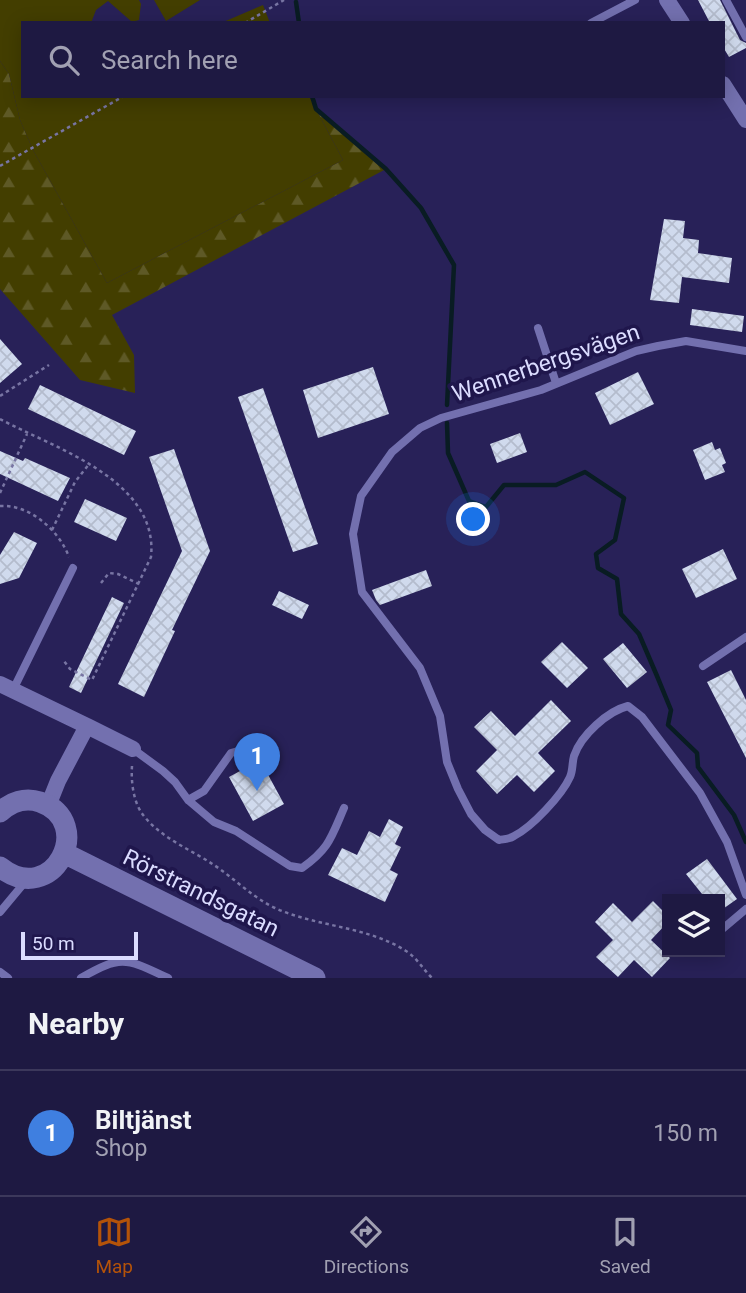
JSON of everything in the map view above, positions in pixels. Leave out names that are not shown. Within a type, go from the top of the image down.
[{"type":"main road","points":[[0,867],[18,877],[38,877],[54,868],[66,845],[65,827],[61,818],[48,806],[25,800],[4,805]]},
{"type":"main road","name":"Rörstrandsgatan","points":[[64,853],[315,978]]},
{"type":"street","points":[[667,0],[681,21]]},
{"type":"street","points":[[725,87],[746,120]]},
{"type":"street","points":[[7,687],[133,749]]},
{"type":"street","points":[[48,806],[58,781],[88,726]]},
{"type":"lane","points":[[595,21],[635,0]]},
{"type":"lane","points":[[726,0],[746,37]]},
{"type":"lane","points":[[538,328],[556,383]]},
{"type":"lane","name":"Wennerbergsvägen","points":[[746,351],[686,341],[636,351],[556,383],[430,423],[392,452],[361,496],[353,534],[362,592],[421,668],[440,716],[447,762],[471,814],[492,835],[499,841],[513,837],[527,827],[560,793],[571,776],[574,755],[582,743],[603,721],[618,709],[628,706],[642,718],[700,793],[727,842],[746,895]]},
{"type":"lane","points":[[7,687],[73,568]]},
{"type":"lane","points":[[703,666],[746,637]]},
{"type":"lane","points":[[188,800],[204,791],[231,753],[252,747]]},
{"type":"lane","points":[[133,749],[163,771],[188,800],[214,822],[236,831],[290,866],[302,868],[320,855],[331,839],[344,808]]},
{"type":"lane","points":[[0,912],[29,878]]},
{"type":"lane","points":[[725,927],[746,909]]},
{"type":"lane","points":[[81,978],[115,962],[131,961],[168,978]]},
{"type":"lane","points":[[0,972],[8,978]]},
{"type":"path","points":[[248,21],[284,0]]},
{"type":"path","points":[[0,166],[120,98]]},
{"type":"path","points":[[0,396],[49,365]]},
{"type":"path","points":[[0,419],[90,463],[133,499],[142,511],[152,547],[152,557],[92,680],[70,669],[64,661]]},
{"type":"path","points":[[0,493],[27,434]]},
{"type":"path","points":[[52,530],[75,482],[90,463]]},
{"type":"path","points":[[0,506],[10,505],[43,521],[67,551],[73,568]]},
{"type":"path","points":[[101,583],[109,573],[118,574],[139,584]]},
{"type":"path","points":[[133,749],[133,790],[141,811],[155,827],[274,907],[380,939],[416,959],[432,978]]},
{"type":"green space","points":[[0,0],[139,0],[139,20],[136,21],[131,21],[108,1],[96,10],[92,21],[21,21],[21,98],[310,98],[343,160],[107,283],[33,150],[20,120],[9,74],[0,61]]},
{"type":"green space","points":[[154,0],[200,0],[166,21]]},
{"type":"green space","points":[[263,5],[269,21],[226,21]]},
{"type":"green space","points":[[0,61],[9,74],[20,120],[33,150],[107,283],[343,160],[316,109],[386,169],[112,315],[134,355],[135,393],[80,380],[0,289]]},
{"type":"building","points":[[698,0],[720,0],[740,40],[746,43],[746,48],[729,57],[725,50],[725,21],[709,21]]},
{"type":"building","points":[[664,219],[685,221],[683,238],[699,240],[698,253],[732,258],[729,283],[682,277],[679,303],[650,300]]},
{"type":"building","points":[[692,309],[744,316],[742,332],[690,325]]},
{"type":"building","points":[[0,339],[22,364],[0,383]]},
{"type":"building","points":[[373,367],[389,414],[318,438],[303,390]]},
{"type":"building","points":[[638,372],[654,404],[610,425],[595,393]]},
{"type":"building","points":[[40,385],[136,431],[124,455],[28,409]]},
{"type":"building","points":[[263,388],[318,544],[293,552],[238,397]]},
{"type":"building","points":[[520,433],[527,452],[497,463],[490,444]]},
{"type":"building","points":[[712,442],[715,450],[720,448],[726,463],[722,465],[725,472],[705,480],[693,450]]},
{"type":"building","points":[[174,449],[210,551],[144,697],[118,684],[182,551],[149,457]]},
{"type":"building","points":[[0,451],[23,461],[25,458],[70,478],[58,501],[0,474]]},
{"type":"building","points":[[85,499],[127,518],[116,541],[74,522]]},
{"type":"building","points":[[14,532],[37,543],[19,578],[0,584],[0,555]]},
{"type":"building","points":[[723,549],[737,579],[696,598],[682,569]]},
{"type":"building","points":[[426,570],[432,586],[380,605],[376,600],[372,590]]},
{"type":"building","points":[[279,591],[309,605],[302,619],[272,605]]},
{"type":"building","points":[[112,597],[124,603],[81,693],[69,687]]},
{"type":"building","points":[[562,642],[588,668],[567,688],[541,662]]},
{"type":"building","points":[[623,643],[647,672],[627,688],[603,659]]},
{"type":"building","points":[[731,670],[746,700],[746,758],[707,682]]},
{"type":"building","points":[[551,700],[571,721],[538,753],[555,771],[534,792],[517,775],[497,794],[476,771],[497,750],[474,727],[491,711],[515,736]]},
{"type":"building","points":[[260,760],[284,804],[253,821],[229,777]]},
{"type":"building","points":[[389,819],[403,827],[395,844],[401,847],[390,870],[398,874],[385,902],[328,875],[342,848],[357,855],[369,831],[380,837]]},
{"type":"building","points":[[707,859],[737,899],[725,907],[725,894],[702,894],[686,874]]},
{"type":"building","points":[[653,901],[662,910],[662,928],[651,940],[662,950],[662,957],[670,958],[652,977],[634,960],[618,977],[596,957],[613,940],[595,922],[613,903],[632,922]]},
{"type":"waterway","points":[[296,2],[299,21]]},
{"type":"waterway","points":[[313,98],[316,109],[386,169],[421,208],[454,265],[447,405]]},
{"type":"waterway","points":[[447,423],[448,453],[469,501],[486,507],[504,485],[556,485],[585,472],[624,498],[615,540],[596,554],[598,568],[617,579],[621,614],[639,634],[671,710],[668,725],[697,753],[698,767],[734,815],[746,842]]},
{"type":"place","name":"Biltjänst","points":[[257,791]]}]
